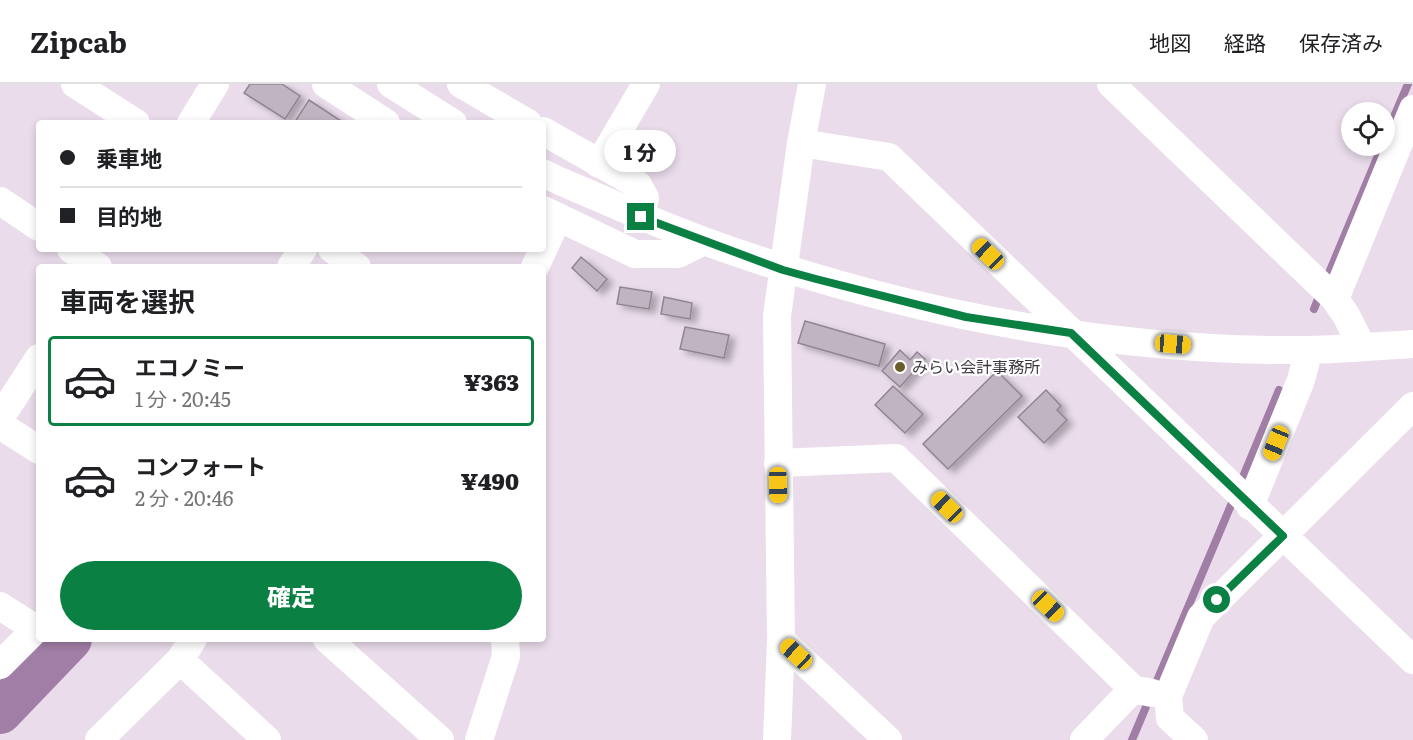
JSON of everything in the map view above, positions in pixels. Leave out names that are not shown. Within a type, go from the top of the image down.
[{"type":"street","points":[[75,84],[131,120]]},
{"type":"street","points":[[193,120],[215,84]]},
{"type":"street","points":[[326,84],[381,120]]},
{"type":"street","points":[[391,84],[449,120]]},
{"type":"street","points":[[599,164],[646,84]]},
{"type":"street","points":[[777,740],[781,640],[777,316],[801,143],[812,84]]},
{"type":"street","points":[[1111,84],[1334,298],[1346,315],[1362,347]]},
{"type":"street","points":[[476,88],[524,120]]},
{"type":"street","points":[[1334,298],[1413,109]]},
{"type":"street","points":[[546,133],[638,185],[645,198],[641,217]]},
{"type":"street","points":[[801,143],[889,158],[1413,660]]},
{"type":"street","points":[[546,174],[641,217],[783,270],[966,317],[1154,343],[1233,348],[1309,350],[1413,344]]},
{"type":"street","points":[[0,201],[36,225]]},
{"type":"street","points":[[550,213],[635,254],[678,254],[704,241]]},
{"type":"street","points":[[76,252],[94,264]]},
{"type":"street","points":[[336,252],[353,264]]},
{"type":"street","points":[[1250,506],[1301,380],[1309,350]]},
{"type":"street","points":[[0,418],[36,363]]},
{"type":"street","points":[[1194,740],[1170,718],[1168,696],[1201,617],[1413,406]]},
{"type":"street","points":[[0,425],[36,448]]},
{"type":"street","points":[[778,463],[896,458],[1136,689],[1168,696]]},
{"type":"street","points":[[0,606],[36,626]]},
{"type":"street","points":[[0,665],[36,629]]},
{"type":"street","points":[[781,640],[888,740]]},
{"type":"street","points":[[334,642],[440,740]]},
{"type":"street","points":[[479,740],[506,656],[505,642]]},
{"type":"street","points":[[99,740],[187,650],[267,740]]},
{"type":"street","points":[[1083,740],[1136,689]]},
{"type":"building","points":[[250,84],[282,84],[300,96],[285,119],[244,93]]},
{"type":"building","points":[[309,100],[339,120],[296,120]]},
{"type":"building","points":[[581,257],[607,279],[597,291],[572,268]]},
{"type":"building","points":[[620,287],[652,292],[649,309],[617,304]]},
{"type":"building","points":[[664,297],[692,303],[690,319],[661,314]]},
{"type":"building","points":[[805,321],[885,344],[879,366],[798,343]]},
{"type":"building","points":[[685,327],[729,335],[724,358],[680,349]]},
{"type":"building","points":[[900,350],[910,360],[917,352],[925,359],[900,387],[882,371]]},
{"type":"building","points":[[997,371],[1022,396],[948,469],[923,444]]},
{"type":"building","points":[[893,386],[923,414],[905,433],[875,405]]},
{"type":"building","points":[[1046,390],[1061,406],[1057,410],[1067,420],[1044,443],[1018,417]]},
{"type":"waterway","points":[[1395,114],[1408,84]]},
{"type":"waterway","points":[[1326,280],[1378,156]]},
{"type":"waterway","points":[[1314,309],[1320,294]]},
{"type":"waterway","points":[[1240,484],[1279,390]]},
{"type":"waterway","points":[[1132,740],[1234,498]]},
{"type":"waterway","points":[[0,712],[67,642]]},
{"type":"place","name":"みらい会計事務所","points":[[900,367]]},
{"type":"route","points":[[641,217],[783,270],[816,279],[966,317],[1071,333],[1283,536],[1217,600]]}]
